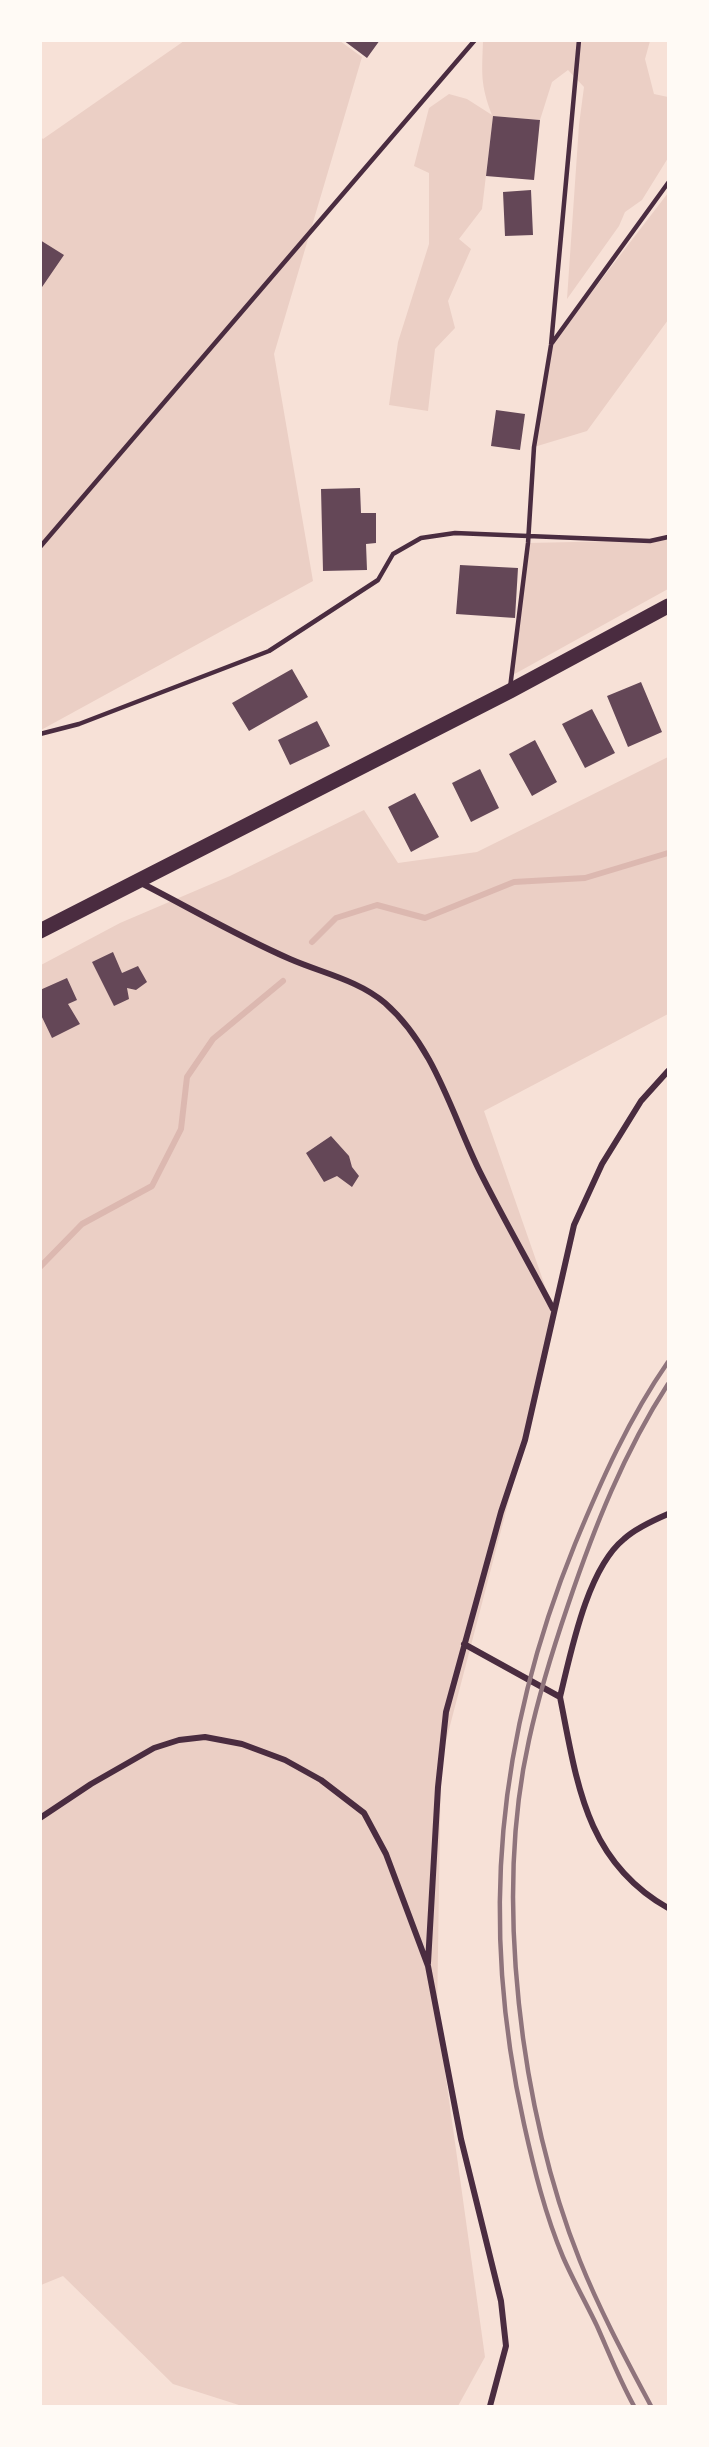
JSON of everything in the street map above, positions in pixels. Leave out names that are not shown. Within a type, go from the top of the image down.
[{"type":"main road","points":[[40,931],[140,882],[510,691],[669,606]]},
{"type":"street","points":[[140,882],[291,960],[357,986],[384,1003],[406,1027],[428,1058],[446,1093],[480,1172],[553,1309]]},
{"type":"street","points":[[428,1966],[438,1787],[446,1712],[525,1440],[553,1309],[574,1225],[602,1164],[641,1101],[669,1071]]},
{"type":"street","points":[[669,1514],[623,1539],[606,1561],[588,1598],[560,1696],[579,1790],[588,1820],[602,1846],[646,1896],[669,1908]]},
{"type":"street","points":[[464,1644],[560,1696]]},
{"type":"street","points":[[40,1818],[154,1748],[179,1740],[205,1737],[242,1744],[285,1760],[321,1780],[364,1813],[386,1854],[428,1966],[461,2139],[501,2301],[506,2346],[490,2406]]},
{"type":"lane","points":[[40,547],[475,40]]},
{"type":"lane","points":[[510,691],[528,536],[534,447],[551,345],[579,40]]},
{"type":"lane","points":[[551,345],[669,183]]},
{"type":"lane","points":[[40,734],[79,724],[269,651],[378,580],[393,554],[421,538],[455,533],[650,541],[669,537]]},
{"type":"shaded area","points":[[184,41],[340,41],[362,57],[274,354],[313,581],[41,730],[40,136],[43,139]]},
{"type":"shaded area","points":[[483,41],[650,41],[645,59],[654,94],[668,97],[668,158],[642,200],[625,212],[619,226],[567,299],[579,125],[584,87],[568,70],[552,82],[540,120],[493,116],[482,209],[459,239],[471,249],[448,301],[455,328],[435,349],[428,411],[389,405],[398,342],[429,244],[429,173],[414,166],[429,108],[449,94],[467,99],[492,115],[485,95]]},
{"type":"shaded area","points":[[668,193],[668,320],[587,431],[534,447],[551,345]]},
{"type":"shaded area","points":[[668,540],[668,589],[511,676],[528,543]]},
{"type":"shaded area","points":[[668,757],[668,1014],[484,1111],[553,1309],[532,1412],[441,1760],[437,2014],[485,2357],[458,2406],[242,2406],[173,2384],[63,2276],[41,2285],[41,965],[120,923],[230,876],[364,810],[398,863],[477,852]]},
{"type":"building","points":[[343,40],[380,40],[367,58]]},
{"type":"building","points":[[493,116],[540,120],[534,180],[486,176]]},
{"type":"building","points":[[531,190],[533,235],[505,236],[503,192]]},
{"type":"building","points":[[40,240],[64,255],[40,290]]},
{"type":"building","points":[[496,410],[525,414],[520,450],[491,446]]},
{"type":"building","points":[[360,488],[361,513],[376,513],[376,543],[366,544],[367,570],[323,571],[321,489]]},
{"type":"building","points":[[460,565],[518,568],[515,618],[456,614]]},
{"type":"building","points":[[292,669],[308,697],[249,731],[232,703]]},
{"type":"building","points":[[641,682],[662,732],[628,747],[607,696]]},
{"type":"building","points":[[592,709],[615,753],[585,768],[562,724]]},
{"type":"building","points":[[317,721],[330,746],[290,765],[278,740]]},
{"type":"building","points":[[535,740],[557,782],[532,796],[509,754]]},
{"type":"building","points":[[480,769],[499,808],[471,822],[452,783]]},
{"type":"building","points":[[415,793],[439,837],[411,852],[388,807]]},
{"type":"building","points":[[113,952],[122,973],[138,966],[147,982],[136,990],[127,988],[129,999],[114,1006],[92,962]]},
{"type":"building","points":[[67,978],[77,1000],[68,1004],[80,1024],[52,1038],[40,1013],[40,990]]},
{"type":"building","points":[[331,1136],[349,1156],[352,1167],[359,1176],[352,1187],[337,1176],[324,1182],[306,1153]]},
{"type":"waterway","points":[[312,942],[336,918],[377,905],[425,918],[514,882],[585,878],[668,853]]},
{"type":"waterway","points":[[40,1267],[82,1224],[152,1186],[181,1129],[187,1077],[213,1039],[283,981]]},
{"type":"railway","points":[[634,2406],[563,2257],[536,2175],[510,2049],[502,1975],[500,1902],[503,1830],[513,1759],[528,1687],[549,1616],[575,1544],[606,1473],[628,1428],[668,1362]]},
{"type":"railway","points":[[651,2406],[623,2353],[580,2261],[559,2202],[542,2139],[528,2072],[519,2003],[514,1935],[514,1867],[519,1801],[529,1740],[557,1638],[588,1548],[611,1491],[637,1436],[668,1384]]}]
